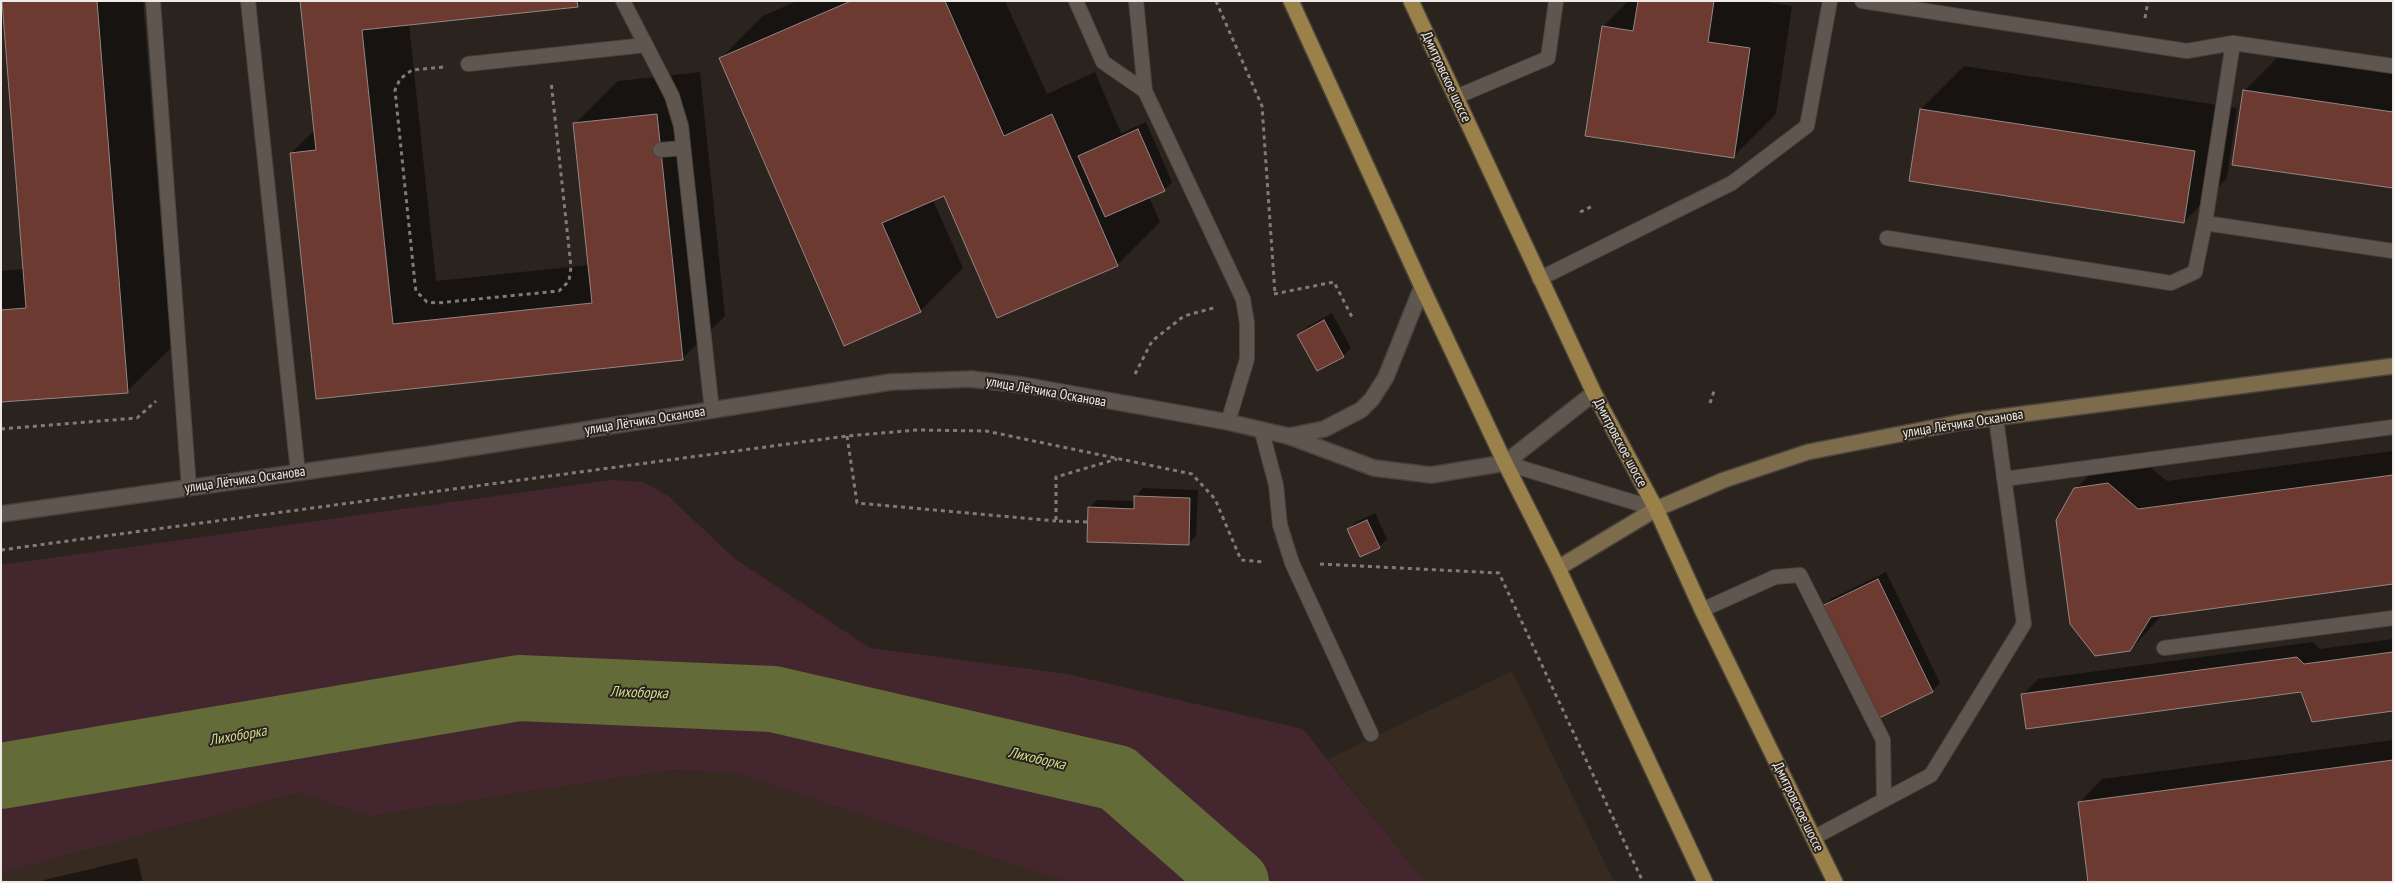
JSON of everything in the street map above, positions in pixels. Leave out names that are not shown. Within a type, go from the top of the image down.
[{"type":"main road","points":[[1291,1],[1422,287],[1505,463],[1558,568],[1706,882]]},
{"type":"main road","name":"Дмитровское шоссе","points":[[1411,1],[1594,393],[1656,508],[1702,610],[1836,882]]},
{"type":"main road","name":"улица Лётчика Осканова","points":[[1558,568],[1656,508],[1724,480],[1808,452],[1953,424],[2393,366]]},
{"type":"street","name":"улица Лётчика Осканова","points":[[1288,436],[1324,429],[1361,410],[1372,399],[1386,377],[1422,287]]},
{"type":"street","name":"улица Лётчика Осканова","points":[[1,514],[712,412],[890,382],[971,379],[1022,385],[1228,422],[1262,432],[1288,436],[1374,468],[1431,475],[1505,463],[1594,393]]},
{"type":"lane","points":[[153,1],[189,488]]},
{"type":"lane","points":[[248,1],[298,472]]},
{"type":"lane","points":[[624,1],[676,106],[681,126],[712,412]]},
{"type":"lane","points":[[1076,1],[1103,62],[1145,91]]},
{"type":"lane","points":[[1136,1],[1145,91],[1243,299],[1247,323],[1247,359],[1228,422]]},
{"type":"lane","points":[[1456,97],[1548,58],[1556,1]]},
{"type":"lane","points":[[1540,279],[1732,183],[1807,126],[1830,1]]},
{"type":"lane","points":[[1862,1],[2187,51],[2233,43],[2393,66]]},
{"type":"lane","points":[[1887,238],[2171,283],[2195,272],[2205,223],[2233,43]]},
{"type":"lane","points":[[468,64],[646,45]]},
{"type":"lane","points":[[660,150],[684,148]]},
{"type":"lane","points":[[2205,223],[2393,251]]},
{"type":"lane","points":[[1813,838],[1930,775],[2024,624],[1996,418]]},
{"type":"lane","points":[[2004,479],[2393,427]]},
{"type":"lane","points":[[1262,432],[1276,485],[1280,525],[1292,563],[1371,734]]},
{"type":"lane","points":[[1505,463],[1656,508]]},
{"type":"lane","points":[[1702,610],[1775,577],[1800,575],[1883,740],[1884,800]]},
{"type":"lane","points":[[2164,648],[2393,618]]},
{"type":"path","points":[[1216,1],[1262,106],[1275,294]]},
{"type":"path","points":[[468,64],[412,70],[400,79],[395,90],[416,291],[427,302],[437,303],[559,291],[569,282],[570,267],[548,56]]},
{"type":"path","points":[[1580,212],[1593,206]]},
{"type":"path","points":[[1710,403],[1715,388]]},
{"type":"path","points":[[1,429],[137,418],[161,397]]},
{"type":"path","points":[[1,550],[847,436],[917,430],[986,431],[1192,474],[1215,499],[1241,560],[1499,573],[1643,882]]},
{"type":"path","points":[[847,436],[857,503],[1056,521],[1087,522]]},
{"type":"path","points":[[1056,521],[1056,477],[1118,458]]},
{"type":"shaded area","points":[[611,480],[643,482],[668,496],[735,559],[870,648],[1067,674],[1303,729],[1425,882],[1068,882],[733,773],[672,770],[369,816],[298,793],[1,873],[1,565]]},
{"type":"shaded area","points":[[1512,671],[1614,882],[1425,882],[1328,759]]},
{"type":"shaded area","points":[[671,770],[733,773],[1068,882],[1,882],[1,873],[298,793],[369,816]]},
{"type":"building","points":[[2,1],[97,1],[128,393],[1,402],[1,310],[26,308]]},
{"type":"building","points":[[300,1],[577,1],[578,7],[362,30],[393,324],[592,303],[573,123],[657,114],[683,360],[316,399],[290,153],[316,150]]},
{"type":"building","points":[[851,1],[945,1],[1004,136],[1052,114],[1118,266],[997,318],[944,196],[882,223],[921,312],[844,346],[719,58]]},
{"type":"building","points":[[1638,1],[1714,1],[1708,42],[1750,48],[1734,158],[1585,136],[1602,26],[1633,31]]},
{"type":"building","points":[[2243,90],[2393,112],[2393,188],[2232,165]]},
{"type":"building","points":[[1920,109],[2195,151],[2184,223],[1909,181]]},
{"type":"building","points":[[1138,129],[1165,191],[1105,217],[1078,156]]},
{"type":"building","points":[[1324,320],[1344,357],[1317,371],[1297,335]]},
{"type":"building","points":[[2393,475],[2393,584],[2151,617],[2130,651],[2095,656],[2070,624],[2056,520],[2074,488],[2108,483],[2138,509]]},
{"type":"building","points":[[1134,496],[1190,498],[1189,545],[1087,542],[1088,507],[1134,509]]},
{"type":"building","points":[[1367,520],[1380,548],[1360,557],[1347,529]]},
{"type":"building","points":[[1878,579],[1933,692],[1877,719],[1822,606]]},
{"type":"building","points":[[2393,652],[2393,711],[2312,722],[2301,692],[2026,729],[2021,694],[2297,657],[2304,664]]},
{"type":"building","points":[[2393,760],[2393,882],[2088,882],[2078,802]]},
{"type":"waterway","name":"Лихоборка","points":[[1,776],[519,688],[773,699],[1117,778],[1236,882]]}]
